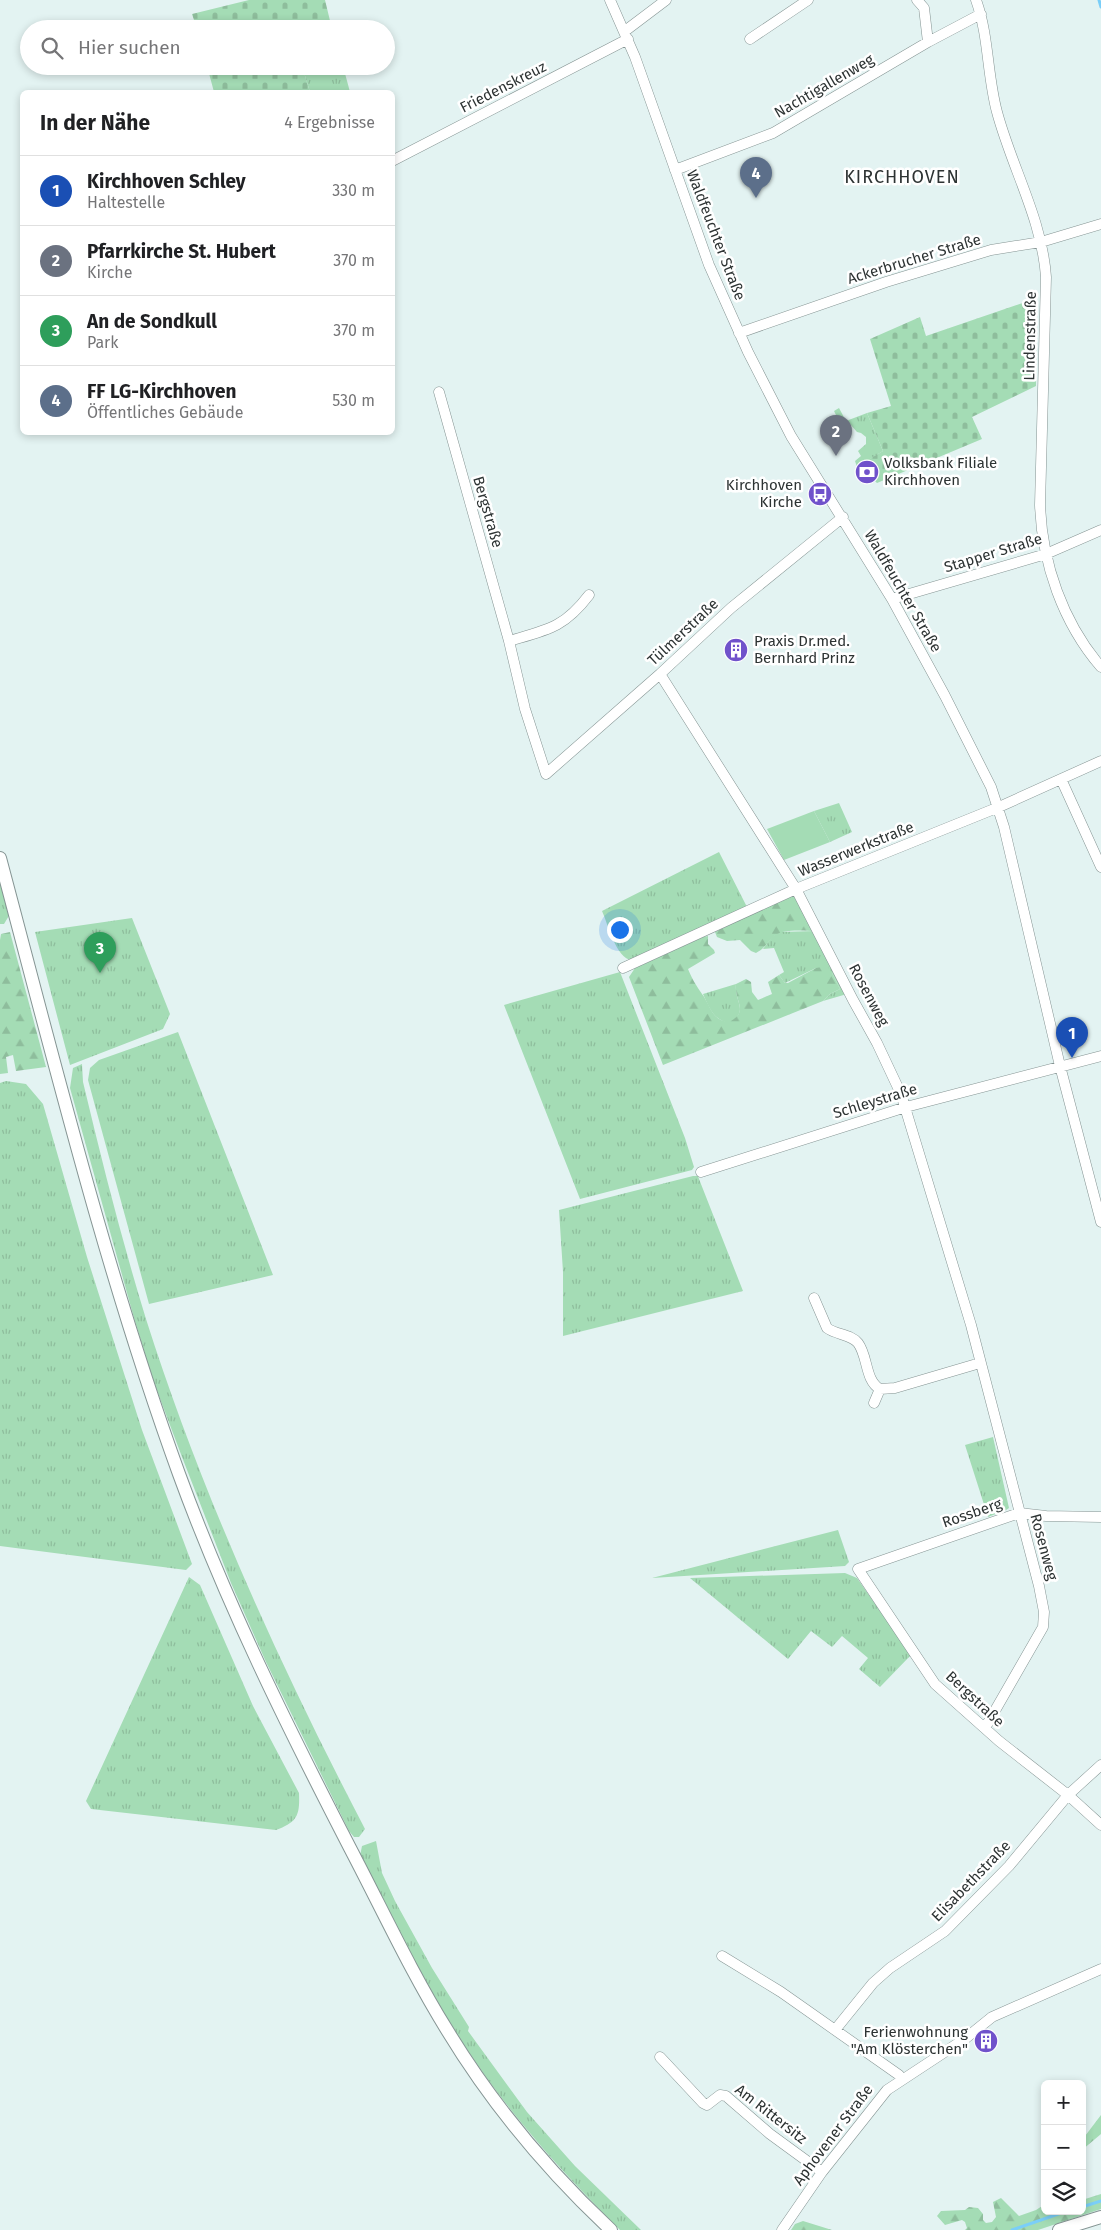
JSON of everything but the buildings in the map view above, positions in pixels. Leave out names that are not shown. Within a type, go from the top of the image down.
[{"type":"main road","points":[[0,858],[124,1312],[180,1476],[234,1611],[314,1778],[396,1940],[446,2030],[492,2097],[512,2122],[570,2190],[612,2230]]},
{"type":"main road","points":[[1060,2230],[1101,2217]]},
{"type":"street","name":"Waldfeuchter Straße","points":[[610,0],[627,35],[709,265],[739,333],[791,436],[843,517],[892,599],[949,704],[991,787],[999,807],[1060,1066],[1101,1222]]},
{"type":"street","name":"Friedenskreuz","points":[[395,159],[627,35],[666,0]]},
{"type":"street","points":[[750,40],[808,0]]},
{"type":"street","points":[[917,0],[924,8],[928,42]]},
{"type":"street","name":"Lindenstraße","points":[[976,0],[981,14],[997,114],[1041,242],[1046,277],[1040,505],[1042,537],[1048,564],[1078,638],[1101,667]]},
{"type":"street","name":"Nachtigallenweg","points":[[675,170],[773,133],[928,42],[981,14]]},
{"type":"street","name":"Ackerbrucher Straße","points":[[739,333],[961,259],[991,250],[1041,242],[1101,224]]},
{"type":"street","name":"Bergstraße","points":[[439,392],[509,641],[525,709],[546,774]]},
{"type":"street","name":"Tülmerstraße","points":[[546,774],[758,585],[843,517]]},
{"type":"street","name":"Stapper Straße","points":[[892,599],[1046,554],[1101,530]]},
{"type":"street","points":[[509,641],[554,628],[577,610],[589,595]]},
{"type":"street","name":"Rosenweg","points":[[660,674],[796,889],[853,1000],[878,1043],[906,1107],[971,1325],[1019,1513],[1040,1586],[1044,1612],[1043,1627],[985,1728]]},
{"type":"street","name":"Wasserwerkstraße","points":[[623,968],[796,889],[999,807],[1101,761]]},
{"type":"street","points":[[1061,779],[1101,867]]},
{"type":"street","name":"Schleystraße","points":[[701,1172],[906,1107],[1101,1056]]},
{"type":"street","points":[[814,1298],[827,1328],[852,1338],[858,1343],[873,1382],[880,1389],[895,1388],[980,1363]]},
{"type":"street","points":[[874,1403],[880,1389]]},
{"type":"street","name":"Rossberg","points":[[858,1569],[1019,1513],[1046,1516],[1101,1517]]},
{"type":"street","name":"Bergstraße","points":[[858,1569],[936,1684],[985,1728],[1068,1795],[1101,1825]]},
{"type":"street","name":"Elisabethstraße","points":[[835,2030],[874,1983],[890,1968],[945,1931],[1009,1866],[1068,1795],[1101,1765]]},
{"type":"street","points":[[722,1956],[781,1992],[902,2080]]},
{"type":"street","name":"Aphovener Straße","points":[[782,2230],[822,2172],[887,2090],[966,2038],[992,2017],[1101,1968]]},
{"type":"street","name":"Am Rittersitz","points":[[660,2058],[703,2103],[707,2105],[720,2095],[726,2096],[770,2134],[822,2172]]},
{"type":"green space","points":[[249,0],[325,0],[330,20],[194,20],[192,14]]},
{"type":"green space","points":[[209,75],[305,75],[309,90],[213,90]]},
{"type":"green space","points":[[305,75],[345,75],[349,90],[309,90]]},
{"type":"green space","points":[[1037,298],[1036,386],[972,417],[982,439],[877,483],[872,478],[866,461],[883,451],[867,413],[891,406],[870,339],[920,317],[926,336]]},
{"type":"green space","points":[[839,408],[846,421],[867,413],[883,451],[857,467],[855,461],[861,456],[858,451],[866,444],[866,437],[857,432],[850,424],[844,428],[842,427],[834,411]]},
{"type":"green space","points":[[839,803],[852,832],[830,842],[814,811]]},
{"type":"green space","points":[[814,811],[830,842],[784,860],[767,829]]},
{"type":"green space","points":[[719,852],[747,907],[632,960],[621,954],[613,940],[602,911]]},
{"type":"green space","points":[[0,879],[10,914],[4,924],[0,924]]},
{"type":"green space","points":[[786,896],[793,896],[797,900],[816,931],[782,932],[773,937],[756,953],[751,951],[740,940],[727,941],[717,937],[715,932]]},
{"type":"green space","points":[[132,918],[170,1014],[163,1029],[70,1065],[35,932]]},
{"type":"green space","points":[[816,931],[847,994],[823,1001],[830,994],[840,989],[832,973],[816,968],[785,983],[779,975],[784,972],[774,948],[763,949],[772,937],[779,932]]},
{"type":"green space","points":[[10,932],[46,1067],[16,1071],[13,1055],[6,1057],[8,1073],[0,1074],[0,940],[1,934]]},
{"type":"green space","points":[[708,936],[708,944],[715,953],[688,969],[712,1012],[723,1021],[729,1022],[739,1014],[740,1006],[736,984],[746,979],[751,982],[752,992],[758,1000],[772,994],[768,982],[779,975],[785,983],[788,983],[816,968],[827,966],[840,989],[830,994],[823,1001],[663,1065],[629,977],[635,968]]},
{"type":"green space","points":[[620,972],[685,1138],[694,1167],[692,1170],[580,1199],[504,1005]]},
{"type":"green space","points":[[736,984],[740,1010],[735,1019],[729,1023],[715,1016],[703,994]]},
{"type":"green space","points":[[178,1032],[273,1275],[149,1304],[88,1080],[90,1068],[99,1060]]},
{"type":"green space","points":[[82,1064],[83,1082],[105,1172],[146,1319],[168,1385],[217,1515],[245,1579],[333,1768],[365,1829],[359,1837],[354,1837],[349,1831],[266,1662],[231,1583],[153,1380],[70,1088],[73,1068]]},
{"type":"green space","points":[[6,1081],[26,1084],[43,1104],[87,1257],[142,1430],[192,1564],[186,1570],[0,1546],[0,1083]]},
{"type":"green space","points":[[698,1176],[743,1291],[563,1336],[563,1272],[559,1210]]},
{"type":"green space","points":[[993,1437],[1009,1508],[988,1517],[965,1445]]},
{"type":"green space","points":[[838,1530],[849,1562],[845,1566],[652,1578]]},
{"type":"green space","points":[[845,1573],[857,1578],[911,1655],[880,1687],[859,1669],[868,1658],[842,1636],[832,1647],[811,1631],[788,1659],[690,1578]]},
{"type":"green space","points":[[189,1577],[200,1585],[253,1706],[299,1793],[299,1807],[296,1817],[289,1824],[276,1830],[91,1809],[86,1801]]},
{"type":"green space","points":[[376,1841],[382,1873],[395,1901],[432,1968],[469,2027],[468,2031],[527,2112],[575,2166],[641,2230],[620,2230],[538,2143],[483,2073],[451,2025],[424,1978],[360,1856],[362,1846]]},
{"type":"green space","points":[[1101,2115],[1101,2134],[1086,2147],[1086,2135]]},
{"type":"green space","points":[[1101,2194],[1101,2209],[1086,2214],[1086,2199]]},
{"type":"green space","points":[[1001,2198],[1019,2216],[1041,2207],[1041,2215],[1083,2215],[1038,2230],[965,2230],[967,2228],[962,2220],[945,2225],[937,2216],[941,2211],[965,2210],[969,2207],[978,2208],[983,2214],[983,2220],[986,2223],[992,2222],[996,2217],[993,2202]]},
{"type":"green space","points":[[803,2221],[832,2230],[791,2230],[795,2224]]},
{"type":"waterway","points":[[1099,0],[1101,7]]},
{"type":"waterway","points":[[1086,2206],[1101,2201]]},
{"type":"waterway","points":[[1012,2230],[1055,2215]]},
{"type":"place","name":"FF LG-Kirchhoven","points":[[756,198]]},
{"type":"place","name":"Pfarrkirche St. Hubert","points":[[836,456]]},
{"type":"place","name":"Volksbank Filiale Kirchhoven","points":[[867,472]]},
{"type":"place","name":"Kirchhoven Kirche","points":[[820,494]]},
{"type":"place","name":"Praxis Dr.med. Bernhard Prinz","points":[[736,650]]},
{"type":"place","name":"An de Sondkull","points":[[100,973]]},
{"type":"place","name":"Kirchhoven Schley","points":[[1072,1058]]},
{"type":"place","name":"Ferienwohnung \"Am Klösterchen\"","points":[[986,2041]]},
{"type":"district","name":"KIRCHHOVEN","points":[[902,177]]}]
